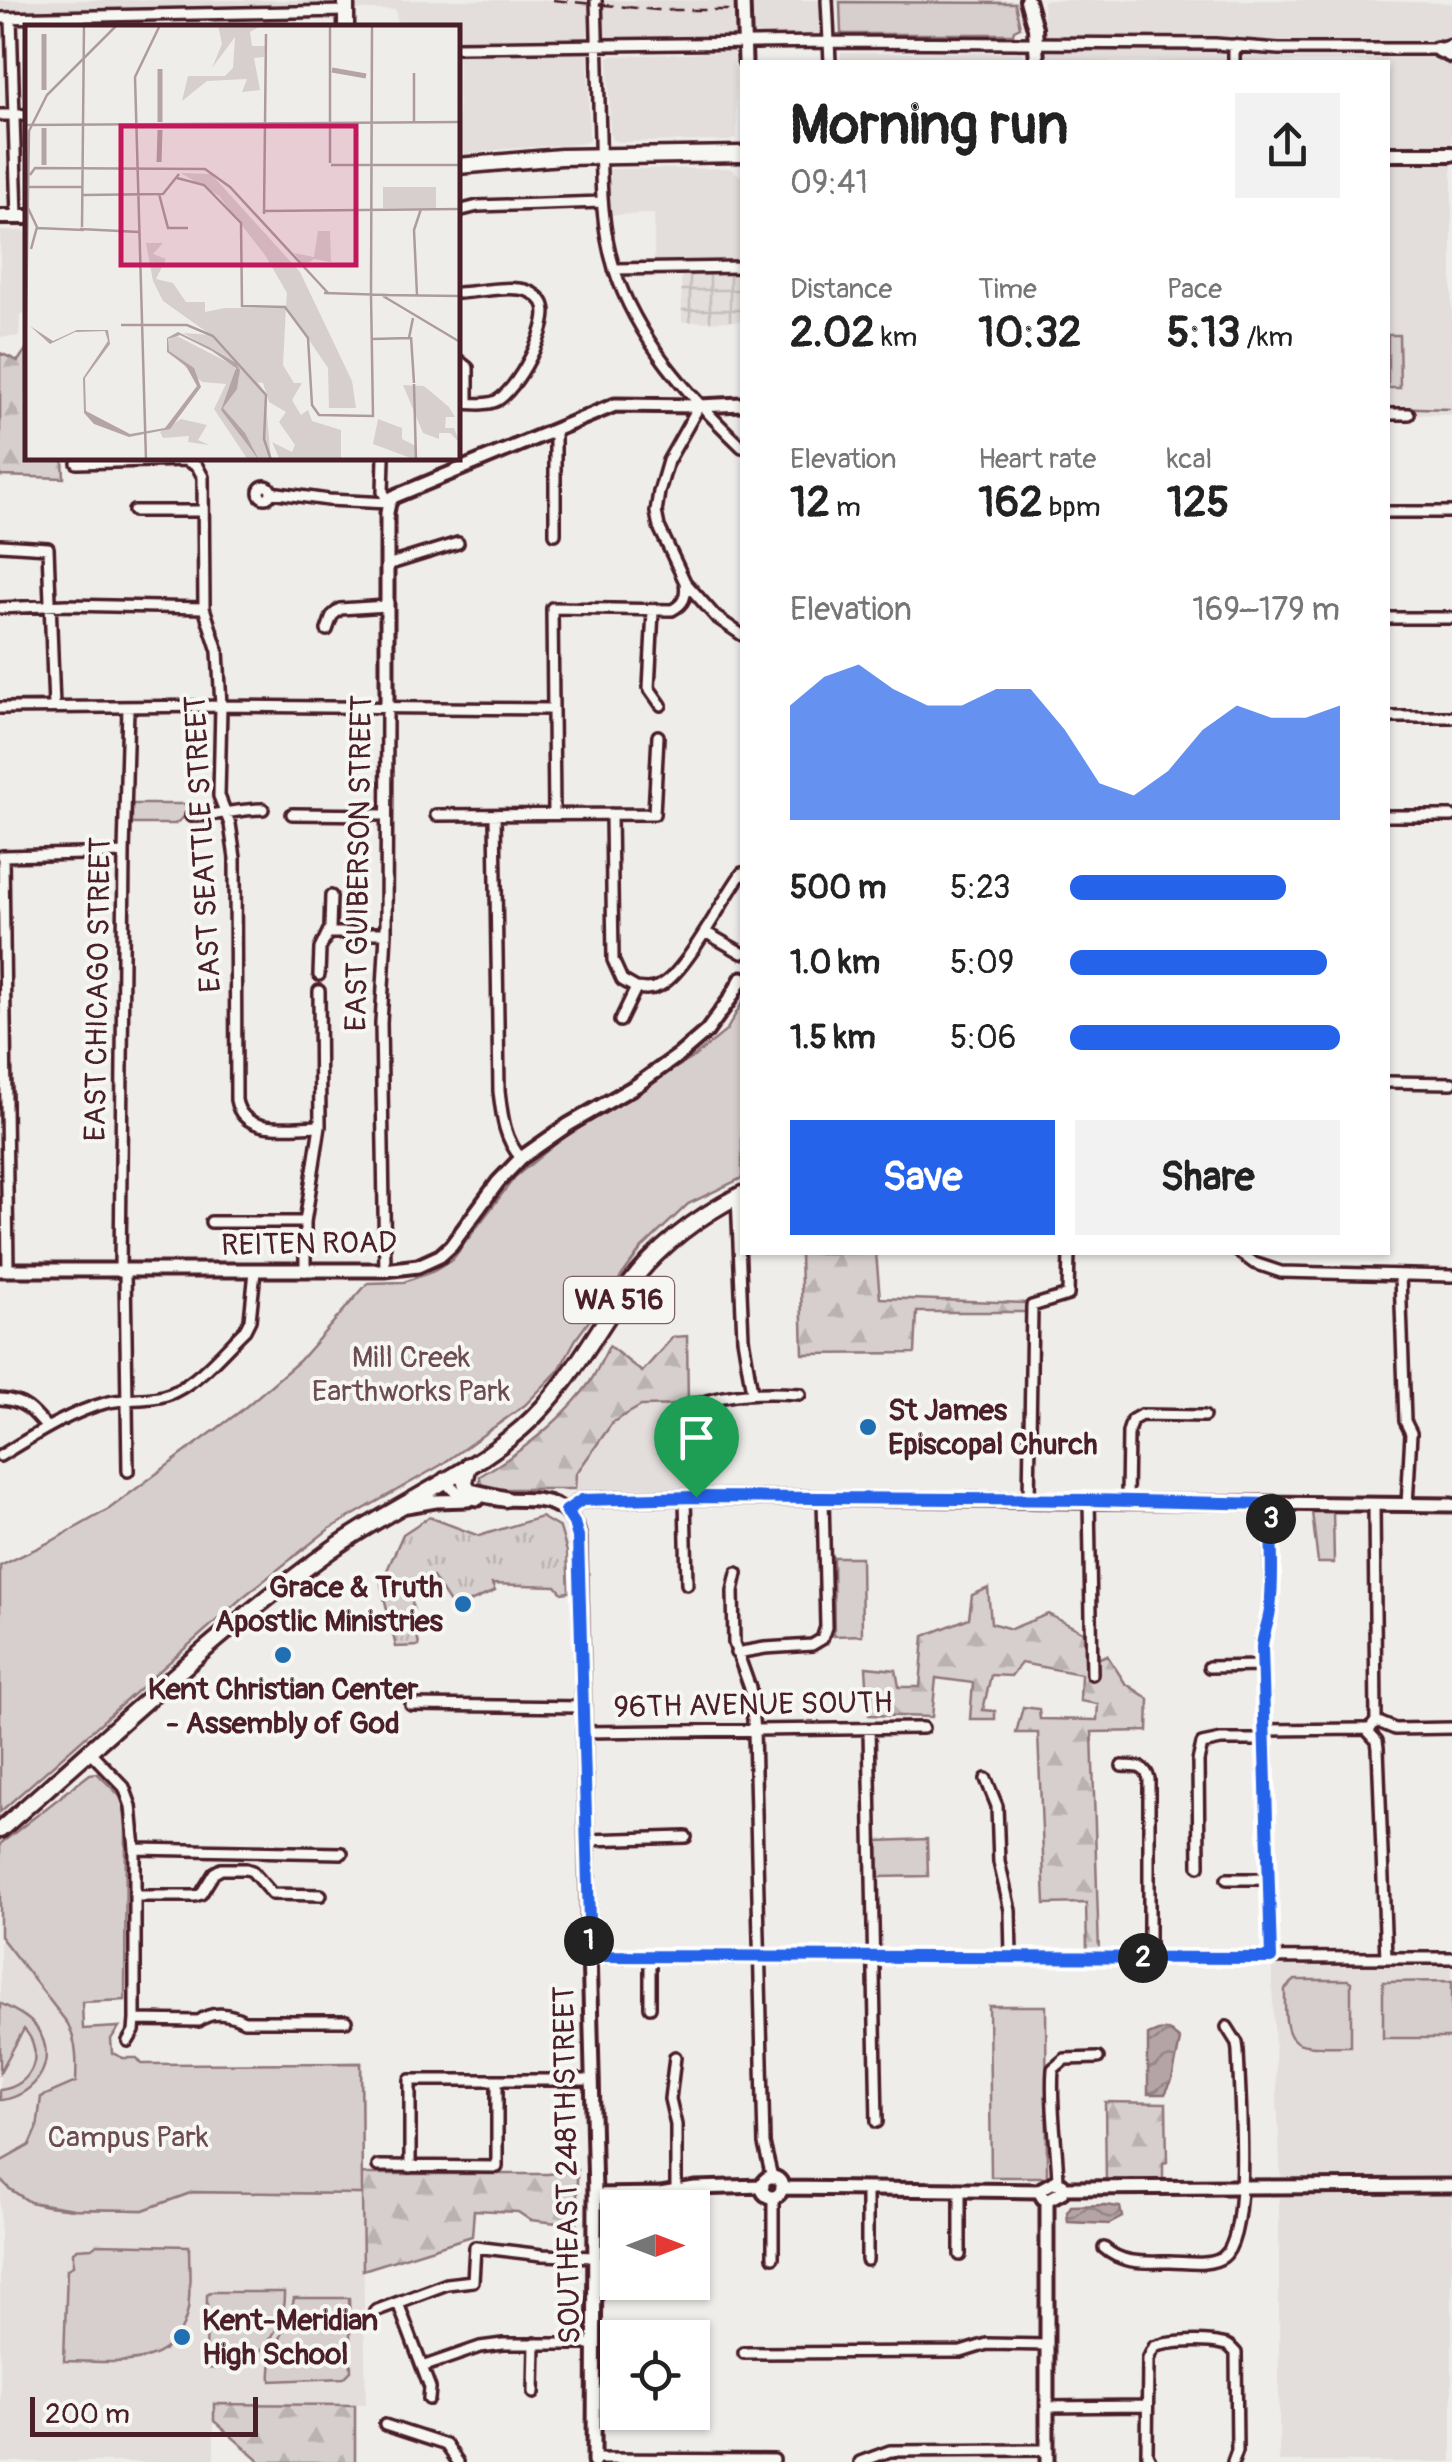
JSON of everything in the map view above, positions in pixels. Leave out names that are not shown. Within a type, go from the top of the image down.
[{"type":"main road","points":[[1027,0],[1035,28],[1037,60]]},
{"type":"main road","points":[[1445,47],[1452,56]]},
{"type":"main road","points":[[460,166],[600,155],[740,154]]},
{"type":"main road","points":[[1390,154],[1452,154]]},
{"type":"main road","points":[[0,217],[22,217]]},
{"type":"main road","name":"WA 516","points":[[0,1830],[276,1590],[340,1543],[512,1436],[571,1375],[624,1292],[659,1252],[686,1227],[740,1195]]},
{"type":"main road","points":[[469,1465],[465,1482],[468,1491],[498,1499]]},
{"type":"street","points":[[596,0],[602,202],[614,270],[648,340],[673,376],[740,445]]},
{"type":"street","points":[[743,0],[745,60]]},
{"type":"street","points":[[827,0],[830,60]]},
{"type":"street","points":[[22,217],[5,18],[346,6]]},
{"type":"street","points":[[182,14],[182,25]]},
{"type":"street","points":[[460,47],[1036,42],[1234,44],[1279,49],[1445,47]]},
{"type":"street","points":[[1234,44],[1234,60]]},
{"type":"street","points":[[0,115],[25,115]]},
{"type":"street","points":[[460,210],[478,206],[602,202]]},
{"type":"street","points":[[614,270],[740,266]]},
{"type":"street","points":[[460,292],[532,292],[544,306],[545,318],[527,364],[496,401],[463,403],[468,368],[460,362]]},
{"type":"street","points":[[271,492],[389,503],[398,494],[615,405],[740,404]]},
{"type":"street","points":[[699,406],[668,461],[658,492],[658,527],[685,582],[716,616],[740,634]]},
{"type":"street","points":[[1390,414],[1408,414]]},
{"type":"street","points":[[554,430],[555,534]]},
{"type":"street","points":[[77,463],[128,460]]},
{"type":"street","name":"EAST SEATTLE STREET","points":[[128,460],[185,460],[197,466],[202,477],[204,608],[218,651],[221,706],[219,796],[230,824],[234,858],[237,1106],[244,1118],[258,1125],[320,1126]]},
{"type":"street","name":"EAST GUIBERSON STREET","points":[[384,460],[384,492],[389,503],[382,1024],[385,1270]]},
{"type":"street","points":[[134,511],[203,511]]},
{"type":"street","points":[[1390,512],[1452,512]]},
{"type":"street","points":[[387,565],[458,544]]},
{"type":"street","points":[[0,545],[48,548],[54,707]]},
{"type":"street","points":[[554,814],[552,608],[672,610],[684,600],[685,582]]},
{"type":"street","points":[[327,630],[332,616],[340,609],[387,606]]},
{"type":"street","points":[[0,608],[204,608]]},
{"type":"street","points":[[652,610],[649,688],[661,705]]},
{"type":"street","points":[[1390,618],[1452,618]]},
{"type":"street","points":[[0,708],[552,709]]},
{"type":"street","name":"EAST CHICAGO STREET","points":[[128,708],[122,1272],[128,1471]]},
{"type":"street","points":[[1390,717],[1452,717]]},
{"type":"street","points":[[436,815],[654,814],[658,736]]},
{"type":"street","points":[[192,816],[263,809]]},
{"type":"street","points":[[292,814],[385,816]]},
{"type":"street","points":[[495,814],[498,1091],[506,1136],[521,1158]]},
{"type":"street","points":[[612,814],[613,960],[622,980],[636,988],[654,988],[668,981],[740,876]]},
{"type":"street","points":[[1390,816],[1452,816]]},
{"type":"street","points":[[4,1270],[2,856],[124,852]]},
{"type":"street","points":[[319,975],[320,949],[329,933],[330,896]]},
{"type":"street","points":[[705,932],[740,952]]},
{"type":"street","points":[[329,933],[386,933]]},
{"type":"street","name":"REITEN ROAD","points":[[4,1270],[305,1271],[418,1266],[451,1246],[498,1182],[521,1158],[679,1056],[707,1031],[740,981]]},
{"type":"street","points":[[620,1021],[636,988]]},
{"type":"street","points":[[305,1271],[304,1222],[320,1126],[319,992]]},
{"type":"street","points":[[1390,1082],[1452,1083]]},
{"type":"street","points":[[211,1222],[304,1222]]},
{"type":"street","points":[[741,1255],[743,1338],[752,1392]]},
{"type":"street","points":[[1029,1500],[1032,1306],[1068,1294],[1069,1255]]},
{"type":"street","points":[[1244,1255],[1281,1272],[1452,1276]]},
{"type":"street","points":[[0,1456],[47,1428],[98,1405],[164,1396],[182,1387],[246,1330],[254,1271]]},
{"type":"street","points":[[1400,1275],[1406,1421],[1411,1432],[1406,1504]]},
{"type":"street","points":[[686,1584],[694,1409],[702,1402],[752,1392],[800,1394]]},
{"type":"street","points":[[0,1399],[26,1405],[47,1428]]},
{"type":"street","points":[[1128,1500],[1128,1432],[1132,1420],[1142,1415],[1204,1416]]},
{"type":"street","points":[[446,1479],[460,1495],[545,1501],[566,1511],[582,1500],[691,1497],[1452,1505]]},
{"type":"street","points":[[736,1653],[812,1646],[822,1639],[826,1627],[822,1498]]},
{"type":"street","points":[[398,1508],[436,1501],[498,1499]]},
{"type":"street","points":[[1090,1500],[1092,1674]]},
{"type":"street","points":[[1270,1504],[1271,1596],[1263,1632],[1262,1666],[1271,1958]]},
{"type":"street","points":[[1374,1504],[1372,1725],[1378,1748],[1386,1958]]},
{"type":"street","name":"SOUTHEAST 248TH STREET","points":[[566,1511],[578,1537],[584,1732],[595,2195],[594,2460]]},
{"type":"street","points":[[737,1573],[733,1591],[736,1653],[750,1688],[754,1732],[765,2193],[866,2189],[1044,2195]]},
{"type":"street","points":[[1209,1667],[1262,1666]]},
{"type":"street","name":"96TH AVENUE SOUTH","points":[[410,1705],[583,1707]]},
{"type":"street","points":[[1199,1866],[1198,1761],[1202,1744],[1372,1725],[1395,1729],[1452,1728]]},
{"type":"street","name":"96TH AVENUE SOUTH","points":[[584,1732],[922,1728]]},
{"type":"street","points":[[870,1729],[878,2122]]},
{"type":"street","points":[[90,1752],[129,1798],[135,1849],[135,2020],[128,2041]]},
{"type":"street","points":[[1122,1766],[1140,1767],[1149,1779],[1148,1958]]},
{"type":"street","points":[[986,1779],[997,1806],[999,1862],[1010,1910],[1011,1957]]},
{"type":"street","points":[[587,1840],[686,1837]]},
{"type":"street","points":[[135,1849],[342,1852]]},
{"type":"street","points":[[135,1896],[195,1896],[221,1869],[252,1871],[272,1894],[321,1894]]},
{"type":"street","points":[[1227,1879],[1268,1879]]},
{"type":"street","points":[[590,1956],[1452,1958]]},
{"type":"street","points":[[650,1956],[650,2006]]},
{"type":"street","points":[[135,2020],[199,2021],[206,2015],[232,2014],[244,2021],[346,2021]]},
{"type":"street","points":[[1104,2248],[1115,2258],[1128,2261],[1210,2262],[1225,2255],[1234,2238],[1242,2188],[1238,2052],[1227,2027]]},
{"type":"street","points":[[676,2057],[670,2099],[676,2126],[676,2190]]},
{"type":"street","points":[[1061,2185],[1053,2069],[1065,2059],[1098,2058]]},
{"type":"street","points":[[410,2166],[410,2080],[592,2080]]},
{"type":"street","points":[[378,2166],[498,2168],[496,2080]]},
{"type":"street","points":[[686,2190],[767,2182]]},
{"type":"street","points":[[860,2462],[890,2451],[1047,2456],[1042,2187],[1452,2186]]},
{"type":"street","points":[[866,2189],[867,2260]]},
{"type":"street","points":[[960,2190],[960,2255]]},
{"type":"street","points":[[773,2257],[778,2192]]},
{"type":"street","points":[[595,2195],[600,2195]]},
{"type":"street","points":[[375,2311],[447,2284],[473,2281],[474,2247],[595,2257]]},
{"type":"street","points":[[398,2303],[430,2388],[429,2399]]},
{"type":"street","points":[[534,2393],[535,2343]]},
{"type":"street","points":[[1151,2462],[1147,2454],[1148,2358],[1154,2348],[1166,2343],[1222,2344],[1236,2353],[1237,2452],[1233,2462]]},
{"type":"street","points":[[422,2366],[480,2347],[595,2344]]},
{"type":"street","points":[[744,2352],[960,2352],[986,2344],[1047,2344]]},
{"type":"street","points":[[1047,2407],[1148,2406]]},
{"type":"street","points":[[386,2425],[446,2445],[458,2462]]},
{"type":"street","points":[[594,2460],[774,2460]]},
{"type":"shaded area","points":[[0,0],[1037,0],[828,2],[829,42],[597,44],[596,14],[588,13],[589,141],[460,155],[460,25],[397,25],[396,10],[0,10]]},
{"type":"shaded area","points":[[1043,0],[1452,3],[1452,415],[1390,414],[1390,60],[1045,60]]},
{"type":"shaded area","points":[[734,52],[737,137],[731,141],[612,140],[608,56]]},
{"type":"shaded area","points":[[1021,52],[1025,60],[840,60],[841,53]]},
{"type":"shaded area","points":[[730,168],[740,176],[740,259],[654,262],[654,214],[606,215],[605,169]]},
{"type":"shaded area","points":[[0,231],[25,231],[25,314],[20,315],[19,337],[0,337]]},
{"type":"shaded area","points":[[681,274],[740,274],[740,321],[682,322]]},
{"type":"shaded area","points":[[688,1405],[689,1491],[575,1494],[576,1474],[613,1422],[641,1406]]},
{"type":"shaded area","points":[[0,1936],[68,2024],[75,2039],[77,2060],[76,2082],[41,2097],[37,2129],[30,2145],[0,2162]]},
{"type":"shaded area","points":[[1271,1958],[1452,1958],[1452,2186],[1281,2187]]},
{"type":"shaded area","name":"Kent-Meridian High School","points":[[0,2179],[30,2202],[74,2209],[143,2210],[193,2192],[362,2194],[366,2404],[214,2404],[214,2462],[0,2462]]},
{"type":"shaded area","points":[[1452,2196],[1452,2462],[1279,2462],[1279,2197]]},
{"type":"green space","points":[[840,2],[1015,3],[1020,27],[1013,34],[844,34]]},
{"type":"green space","points":[[1390,335],[1399,335],[1400,388],[1390,388]]},
{"type":"green space","points":[[25,351],[25,460],[63,460],[64,478],[0,476],[0,353],[18,361]]},
{"type":"green space","points":[[132,804],[214,804],[214,815],[191,815],[175,824],[132,824]]},
{"type":"green space","name":"Mill Creek Earthworks Park","points":[[740,1006],[740,1179],[688,1204],[641,1249],[576,1339],[559,1370],[525,1405],[441,1465],[329,1529],[243,1597],[0,1812],[0,1566],[109,1509],[242,1410],[299,1361],[368,1283],[404,1282],[452,1260],[515,1177],[559,1141],[695,1056],[726,1031]]},
{"type":"green space","points":[[800,1255],[876,1255],[880,1298],[1026,1303],[1029,1312],[917,1312],[915,1353],[803,1354]]},
{"type":"green space","points":[[687,1336],[688,1405],[641,1406],[613,1422],[576,1474],[575,1489],[481,1489],[480,1476],[540,1435],[567,1410],[593,1378],[609,1346],[642,1372],[673,1337]]},
{"type":"green space","points":[[1312,1512],[1333,1512],[1334,1563],[1318,1563]]},
{"type":"green space","points":[[429,1517],[479,1536],[541,1517],[560,1528],[567,1552],[569,1592],[562,1593],[556,1586],[492,1584],[495,1591],[454,1609],[433,1577],[410,1588],[419,1646],[396,1647],[381,1584],[403,1534]]},
{"type":"green space","points":[[833,1557],[861,1557],[862,1635],[834,1636]]},
{"type":"green space","points":[[988,1588],[991,1623],[1011,1629],[1048,1614],[1087,1634],[1087,1663],[1107,1655],[1125,1683],[1149,1699],[1148,1731],[1092,1732],[1099,1952],[1087,1952],[1086,1903],[1045,1904],[1038,1733],[1016,1733],[1023,1707],[1039,1709],[1040,1719],[1097,1720],[1098,1704],[1080,1701],[1081,1674],[1021,1663],[1011,1676],[991,1675],[983,1710],[995,1711],[995,1719],[970,1719],[973,1683],[936,1678],[932,1717],[869,1715],[866,1667],[896,1670],[899,1687],[920,1687],[924,1636],[969,1618],[972,1595]]},
{"type":"green space","name":"Campus Park","points":[[97,1773],[122,1798],[126,1818],[125,2000],[82,2002],[83,2029],[119,2027],[111,2039],[112,2053],[137,2058],[142,2064],[361,2063],[362,2194],[193,2192],[143,2210],[74,2209],[30,2202],[0,2179],[0,2162],[30,2145],[37,2129],[41,2097],[76,2082],[76,2067],[75,2045],[68,2024],[0,1936],[0,1844],[90,1774]]},
{"type":"green space","points":[[927,1839],[928,1876],[879,1877],[878,1841]]},
{"type":"green space","points":[[1295,1980],[1351,1982],[1351,2046],[1304,2045],[1290,2035],[1285,1989]]},
{"type":"green space","points":[[1452,1981],[1452,2038],[1383,2038],[1383,1982]]},
{"type":"green space","points":[[0,2003],[35,2025],[46,2054],[45,2065],[33,2084],[2,2100],[0,2090],[20,2083],[35,2058],[31,2038],[24,2029],[0,2072]]},
{"type":"green space","points":[[989,2006],[1046,2006],[1047,2177],[991,2177]]},
{"type":"green space","points":[[361,2063],[361,2174],[548,2174],[577,2170],[577,2225],[530,2220],[518,2212],[474,2210],[472,2236],[363,2270],[362,2194],[193,2192],[143,2210],[47,2206],[30,2202],[10,2189],[142,2065]]},
{"type":"green space","points":[[1105,2102],[1166,2103],[1167,2162],[1163,2163],[1163,2185],[1106,2185]]},
{"type":"green space","points":[[97,2244],[189,2246],[188,2309],[171,2345],[157,2354],[122,2362],[64,2361],[67,2269],[73,2266],[73,2252]]},
{"type":"green space","points":[[284,2292],[279,2323],[272,2337],[251,2358],[223,2368],[206,2368],[207,2295]]},
{"type":"green space","points":[[294,2298],[349,2298],[351,2371],[344,2378],[271,2381],[273,2358]]},
{"type":"green space","points":[[214,2404],[355,2405],[355,2462],[261,2462],[214,2421]]},
{"type":"water","points":[[1168,2030],[1180,2040],[1172,2080],[1165,2094],[1148,2094],[1148,2035]]},
{"type":"water","points":[[1071,2206],[1120,2207],[1122,2217],[1109,2224],[1068,2222]]},
{"type":"waterway","points":[[1390,407],[1449,409]]},
{"type":"railway","points":[[553,0],[657,10],[729,10]]},
{"type":"place","name":"St James Episcopal Church","points":[[868,1427]]},
{"type":"place","name":"Grace & Truth Apostlic Ministries","points":[[463,1604]]},
{"type":"place","name":"Kent Christian Center - Assembly of God","points":[[283,1655]]},
{"type":"place","name":"Kent-Meridian High School","points":[[182,2337]]},
{"type":"route","points":[[696,1497],[1270,1504],[1270,1614],[1262,1647],[1271,1958],[590,1956],[578,1537],[566,1511],[582,1500],[696,1497]]}]
